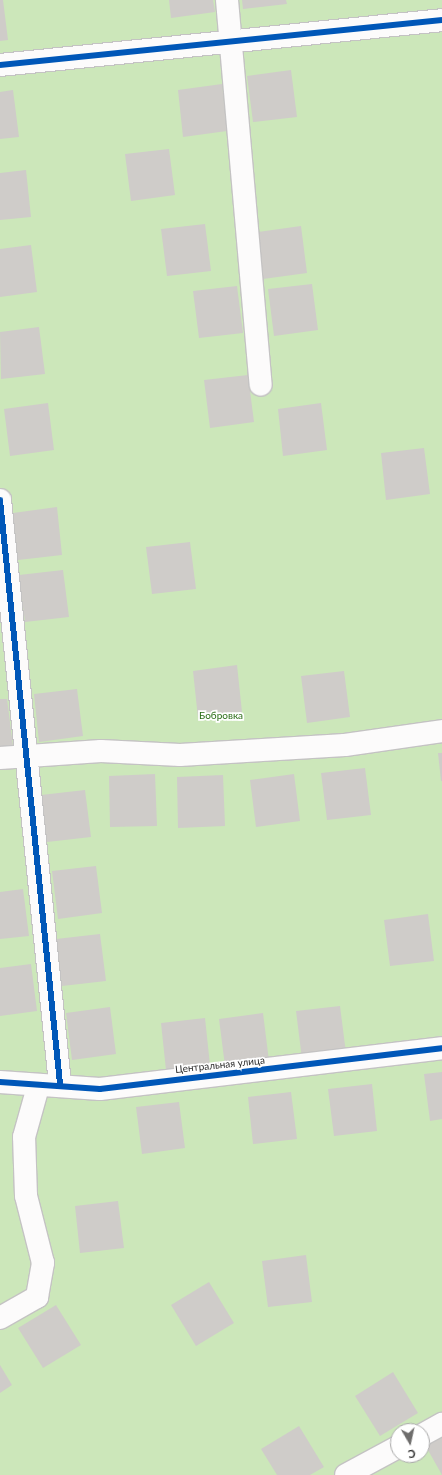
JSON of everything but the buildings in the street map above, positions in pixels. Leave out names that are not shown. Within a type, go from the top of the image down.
[{"type":"street","points":[[227,0],[261,384]]},
{"type":"street","points":[[0,65],[230,40],[442,20]]},
{"type":"street","points":[[0,500],[25,756],[60,1084]]},
{"type":"street","points":[[0,758],[101,751],[180,755],[345,745],[442,730]]},
{"type":"street","name":"Центральная улица","points":[[0,1082],[38,1087],[60,1084],[100,1089],[442,1048]]},
{"type":"street","points":[[0,1318],[37,1297],[40,1283],[43,1263],[26,1196],[24,1137],[38,1087]]},
{"type":"street","points":[[430,1431],[442,1424]]},
{"type":"street","points":[[346,1475],[390,1452]]},
{"type":"green space","name":"Бобровка","points":[[0,0],[442,0],[442,1475],[0,1475]]},
{"type":"cycle path","points":[[0,65],[442,20]]},
{"type":"cycle path","points":[[0,500],[60,1084]]},
{"type":"cycle path","points":[[0,1082],[100,1089],[442,1048]]}]
